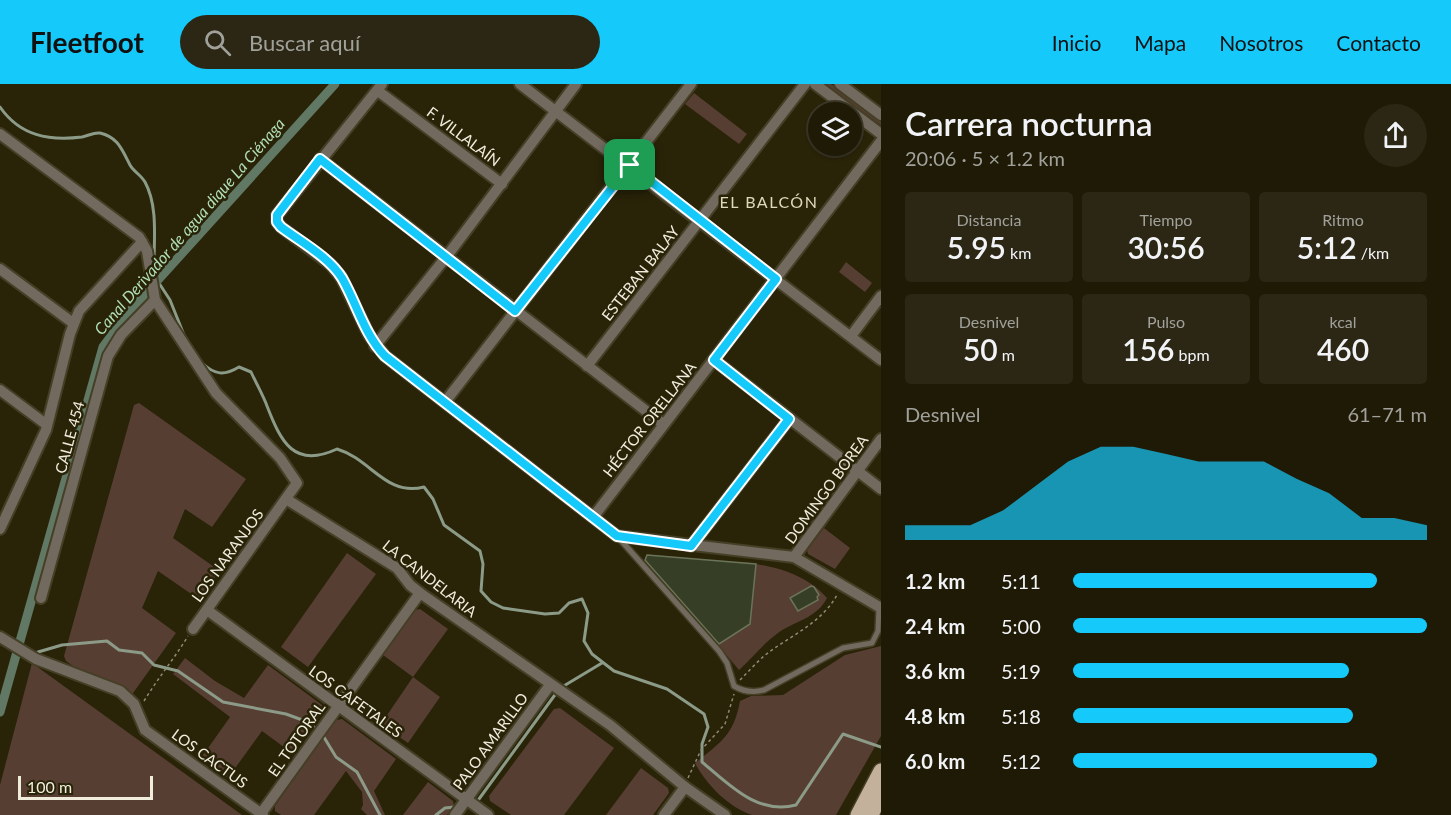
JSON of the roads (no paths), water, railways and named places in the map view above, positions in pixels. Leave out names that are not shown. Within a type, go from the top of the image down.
[{"type":"main road","points":[[858,815],[881,771]]},
{"type":"main road","points":[[871,815],[881,794]]},
{"type":"street","points":[[520,84],[630,165],[881,360]]},
{"type":"street","points":[[375,346],[447,256],[576,84]]},
{"type":"street","points":[[445,402],[692,84]]},
{"type":"street","name":"ESTEBAN BALAY","points":[[586,366],[805,84]]},
{"type":"street","points":[[815,84],[881,134]]},
{"type":"street","points":[[840,84],[881,115]]},
{"type":"street","points":[[380,87],[277,215],[277,222],[281,227],[331,265],[341,277],[375,346],[617,536],[794,557],[880,608]]},
{"type":"street","name":"F. VILLALAÍN","points":[[380,87],[502,184]]},
{"type":"street","points":[[0,134],[142,242],[147,250],[155,300],[216,393],[280,458],[294,476],[297,483],[286,499]]},
{"type":"street","name":"HÉCTOR ORELLANA","points":[[594,516],[881,141]]},
{"type":"street","points":[[320,159],[663,424]]},
{"type":"street","points":[[1,524],[47,425],[73,323],[84,306],[142,242]]},
{"type":"street","points":[[0,268],[73,323]]},
{"type":"street","points":[[851,336],[881,296]]},
{"type":"street","name":"CALLE 454","points":[[41,598],[108,356],[121,335],[155,300]]},
{"type":"street","points":[[714,360],[881,489]]},
{"type":"street","points":[[0,390],[47,425]]},
{"type":"street","points":[[691,546],[789,419]]},
{"type":"street","name":"DOMINGO BOREA","points":[[794,557],[881,439]]},
{"type":"street","name":"LA CANDELARIA","points":[[286,499],[392,564],[420,593],[549,685],[610,725],[685,787],[725,815]]},
{"type":"street","name":"LOS NARANJOS","points":[[193,629],[286,499]]},
{"type":"street","name":"EL TOTORAL","points":[[261,814],[420,593]]},
{"type":"street","name":"LOS CAFETALES","points":[[207,610],[488,815]]},
{"type":"street","name":"LOS CACTUS","points":[[1,638],[36,658],[109,685],[134,704],[145,730],[261,814]]},
{"type":"street","name":"PALO AMARILLO","points":[[455,815],[549,685]]},
{"type":"street","points":[[664,815],[685,787]]},
{"type":"lane","points":[[617,536],[719,651],[727,663],[734,687],[755,693],[843,648],[881,640]]},
{"type":"lane","points":[[872,643],[878,631],[880,608]]},
{"type":"waterway","name":"Canal Derivador de agua dique La Ciénaga","points":[[0,712],[103,347],[129,312],[335,84]]},
{"type":"waterway","points":[[0,107],[17,124],[36,134],[70,138],[100,133],[115,141],[149,191],[154,222],[154,264]]},
{"type":"waterway","points":[[157,280],[170,300],[184,335]]},
{"type":"waterway","points":[[202,363],[220,373],[239,367],[251,372],[278,431],[284,441],[300,454],[310,456],[337,449],[349,454],[379,476],[399,487],[411,489],[424,487],[433,499],[444,525],[480,551],[483,564],[481,591],[491,602],[503,608],[545,614],[559,613],[569,603],[582,599],[588,613],[584,641],[592,654],[614,671],[667,689],[704,714],[708,727],[702,744],[702,762],[745,796],[769,806],[796,805],[843,734],[881,747]]},
{"type":"waterway","points":[[38,652],[62,645],[107,641],[119,650],[142,653],[154,665],[178,671],[223,702],[286,714],[305,721],[317,729]]},
{"type":"waterway","points":[[562,687],[602,663]]},
{"type":"waterway","points":[[479,799],[557,692]]},
{"type":"waterway","points":[[322,734],[336,757],[357,772],[380,815]]},
{"type":"waterway","points":[[436,815],[445,808],[455,807]]},
{"type":"district","name":"EL BALCÓN","points":[[769,201]]}]
